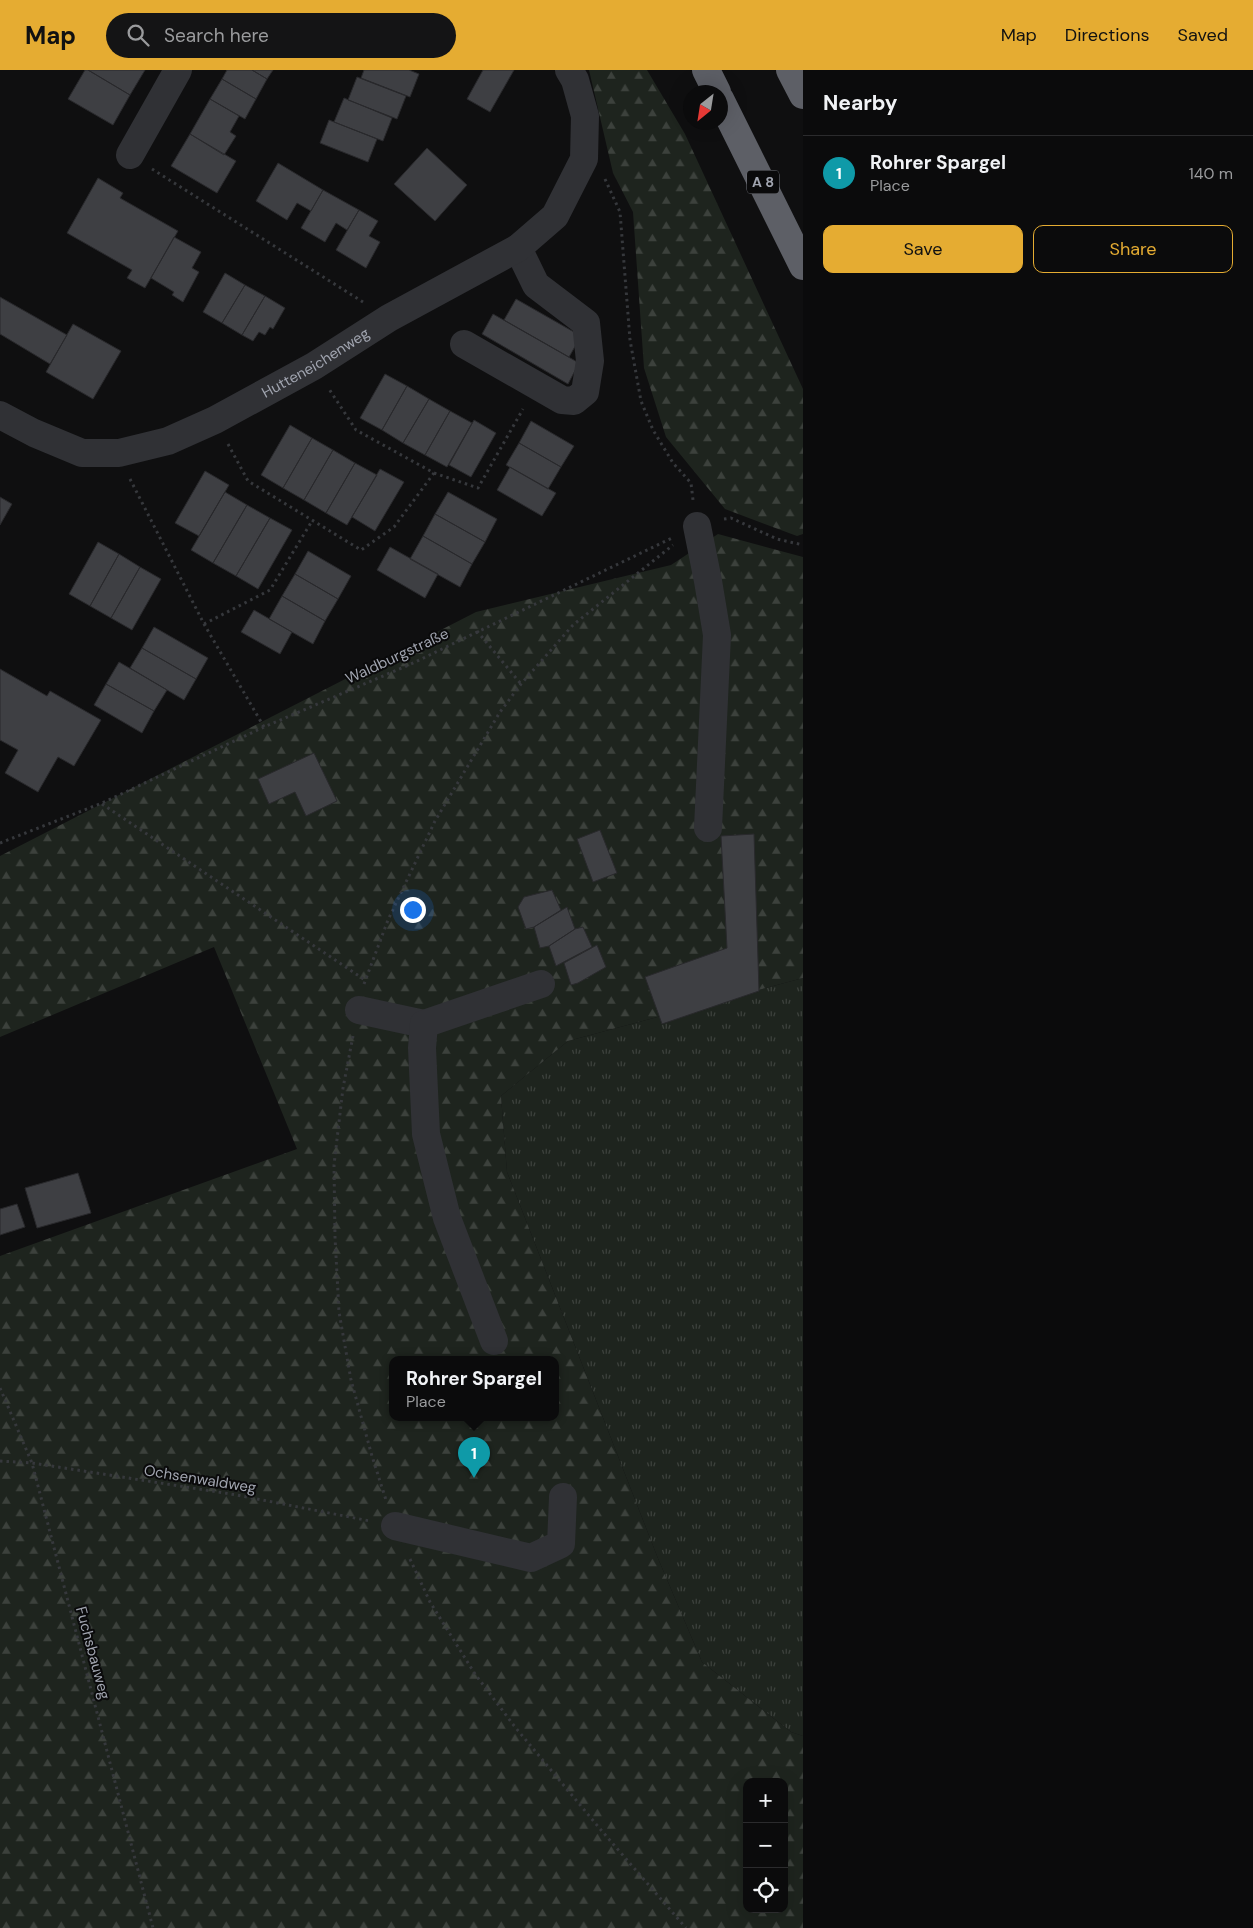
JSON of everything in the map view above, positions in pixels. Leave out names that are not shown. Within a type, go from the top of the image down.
[{"type":"highway","points":[[706,70],[714,85]]},
{"type":"highway","points":[[790,70],[803,95]]},
{"type":"highway","name":"A 8","points":[[728,115],[803,266]]},
{"type":"street","points":[[130,155],[178,70]]},
{"type":"street","points":[[569,70],[575,80],[585,116],[584,159]]},
{"type":"street","name":"Hutteneichenweg","points":[[0,415],[34,433],[82,453],[119,453],[168,442],[215,420],[314,366],[389,318],[518,248],[555,216],[584,159]]},
{"type":"street","points":[[464,344],[562,400],[574,402],[585,392],[590,361],[586,323],[536,285],[518,248]]},
{"type":"street","points":[[697,526],[717,635],[708,828]]},
{"type":"street","points":[[358,1010],[424,1024],[541,984]]},
{"type":"street","points":[[424,1024],[422,1048],[426,1134],[447,1218],[494,1341]]},
{"type":"street","points":[[395,1526],[531,1558],[561,1544],[563,1497]]},
{"type":"path","points":[[130,155],[389,318]]},
{"type":"path","points":[[584,159],[604,177],[620,212],[630,340],[641,401],[653,430],[673,463],[691,483],[697,526]]},
{"type":"path","points":[[314,366],[356,430],[434,473],[478,488],[516,421]]},
{"type":"path","points":[[215,420],[248,481],[361,550],[394,527],[434,473]]},
{"type":"path","points":[[119,453],[136,491],[204,624],[264,727]]},
{"type":"path","name":"Waldburgstraße","points":[[0,843],[102,803],[264,727],[411,664],[708,520],[731,518],[777,539],[803,545]]},
{"type":"path","points":[[204,624],[270,590],[312,521]]},
{"type":"path","points":[[477,631],[521,684]]},
{"type":"path","points":[[102,803],[365,980]]},
{"type":"path","name":"Fuchsbauweg","points":[[0,1388],[32,1463],[153,1928]]},
{"type":"path","name":"Ochsenwaldweg","points":[[0,1461],[32,1463],[236,1495],[395,1526]]},
{"type":"green space","points":[[589,70],[647,70],[685,134],[803,389],[803,534],[797,536],[725,509],[666,437],[644,368],[633,212],[613,173]]},
{"type":"green space","points":[[718,534],[803,557],[803,978],[568,1041],[501,1096],[507,1172],[657,1556],[702,1662],[791,1732],[803,1736],[803,1928],[0,1928],[0,1256],[297,1149],[214,947],[0,1037],[0,856],[476,612],[671,565]]},
{"type":"green space","points":[[803,978],[803,1736],[791,1732],[702,1662],[657,1556],[507,1172],[501,1096],[568,1041]]},
{"type":"building","points":[[85,70],[130,95],[113,125],[68,99]]},
{"type":"building","points":[[88,70],[145,70],[130,95]]},
{"type":"building","points":[[227,70],[252,70],[267,79],[256,99],[222,79]]},
{"type":"building","points":[[252,70],[273,70],[267,79]]},
{"type":"building","points":[[364,70],[409,70],[419,74],[410,97],[361,78]]},
{"type":"building","points":[[483,70],[514,70],[490,112],[467,99]]},
{"type":"building","points":[[357,77],[406,96],[397,119],[348,100]]},
{"type":"building","points":[[222,79],[256,99],[245,119],[210,99]]},
{"type":"building","points":[[344,98],[392,118],[383,141],[334,122]]},
{"type":"building","points":[[210,99],[239,116],[230,132],[236,136],[224,155],[190,134]]},
{"type":"building","points":[[329,120],[377,139],[368,162],[320,143]]},
{"type":"building","points":[[190,134],[236,161],[217,193],[171,166]]},
{"type":"building","points":[[427,148],[467,185],[435,221],[394,184]]},
{"type":"building","points":[[278,163],[323,190],[311,211],[297,203],[287,220],[256,201]]},
{"type":"building","points":[[98,178],[123,193],[120,198],[178,231],[145,288],[127,278],[132,270],[67,233]]},
{"type":"building","points":[[323,190],[359,210],[347,230],[336,223],[325,242],[301,228]]},
{"type":"building","points":[[359,210],[378,221],[369,236],[380,242],[366,268],[336,250]]},
{"type":"building","points":[[174,237],[201,252],[192,268],[199,272],[183,302],[172,295],[174,292],[151,278]]},
{"type":"building","points":[[225,273],[245,285],[222,323],[203,312]]},
{"type":"building","points":[[245,285],[265,296],[242,335],[222,323]]},
{"type":"building","points":[[265,296],[285,308],[273,329],[270,327],[265,335],[259,332],[253,341],[242,335]]},
{"type":"building","points":[[0,297],[67,335],[50,364],[0,334]]},
{"type":"building","points":[[516,299],[581,336],[569,357],[504,320]]},
{"type":"building","points":[[493,314],[579,363],[568,384],[482,334]]},
{"type":"building","points":[[73,324],[121,351],[93,399],[46,372]]},
{"type":"building","points":[[385,374],[407,386],[382,430],[360,418]]},
{"type":"building","points":[[407,386],[429,399],[403,443],[382,430]]},
{"type":"building","points":[[429,399],[450,411],[425,455],[403,443]]},
{"type":"building","points":[[450,411],[472,423],[447,467],[425,455]]},
{"type":"building","points":[[474,420],[496,433],[471,477],[449,465]]},
{"type":"building","points":[[531,421],[574,446],[561,467],[519,443]]},
{"type":"building","points":[[290,425],[312,438],[283,488],[261,475]]},
{"type":"building","points":[[312,438],[333,450],[304,500],[283,488]]},
{"type":"building","points":[[519,443],[561,467],[548,489],[506,465]]},
{"type":"building","points":[[333,450],[355,463],[326,513],[304,500]]},
{"type":"building","points":[[355,463],[377,475],[347,525],[326,513]]},
{"type":"building","points":[[510,467],[556,493],[542,516],[497,490]]},
{"type":"building","points":[[380,469],[404,482],[375,531],[352,517]]},
{"type":"building","points":[[205,471],[229,485],[199,536],[175,523]]},
{"type":"building","points":[[225,492],[247,505],[213,563],[191,550]]},
{"type":"building","points":[[448,492],[497,519],[485,542],[435,514]]},
{"type":"building","points":[[0,497],[12,504],[0,525]]},
{"type":"building","points":[[247,505],[270,518],[236,576],[213,563]]},
{"type":"building","points":[[435,514],[485,542],[472,564],[423,536]]},
{"type":"building","points":[[270,518],[292,530],[258,589],[236,576]]},
{"type":"building","points":[[423,536],[472,564],[460,587],[410,559]]},
{"type":"building","points":[[98,542],[119,554],[90,606],[69,594]]},
{"type":"building","points":[[390,547],[438,574],[425,598],[377,570]]},
{"type":"building","points":[[308,551],[351,576],[338,599],[295,574]]},
{"type":"building","points":[[119,554],[140,567],[111,618],[90,606]]},
{"type":"building","points":[[140,567],[161,579],[132,630],[111,618]]},
{"type":"building","points":[[295,574],[338,599],[325,621],[282,596]]},
{"type":"building","points":[[282,596],[325,621],[313,644],[269,619]]},
{"type":"building","points":[[254,610],[292,632],[280,654],[241,632]]},
{"type":"building","points":[[154,627],[208,658],[196,679],[142,648]]},
{"type":"building","points":[[142,648],[196,679],[184,700],[130,668]]},
{"type":"building","points":[[119,662],[167,690],[154,711],[106,684]]},
{"type":"building","points":[[0,669],[47,696],[50,691],[101,720],[74,766],[58,757],[38,792],[5,773],[18,750],[0,740]]},
{"type":"building","points":[[106,684],[154,711],[142,733],[94,705]]},
{"type":"building","points":[[314,753],[337,801],[306,816],[295,792],[269,804],[258,779]]},
{"type":"building","points":[[600,830],[617,873],[593,882],[577,839]]},
{"type":"building","points":[[754,834],[759,991],[662,1024],[645,977],[727,948],[721,836]]},
{"type":"building","points":[[552,890],[561,910],[534,927],[526,929],[518,907],[524,897]]},
{"type":"building","points":[[567,907],[575,929],[549,946],[540,948],[534,927]]},
{"type":"building","points":[[583,927],[592,947],[556,966],[549,946],[575,929]]},
{"type":"building","points":[[597,945],[606,967],[571,985],[564,963]]},
{"type":"building","points":[[78,1173],[91,1213],[37,1228],[25,1188]]},
{"type":"building","points":[[17,1204],[25,1227],[0,1235],[0,1209]]},
{"type":"place","name":"Rohrer Spargel","points":[[474,1478]]}]
